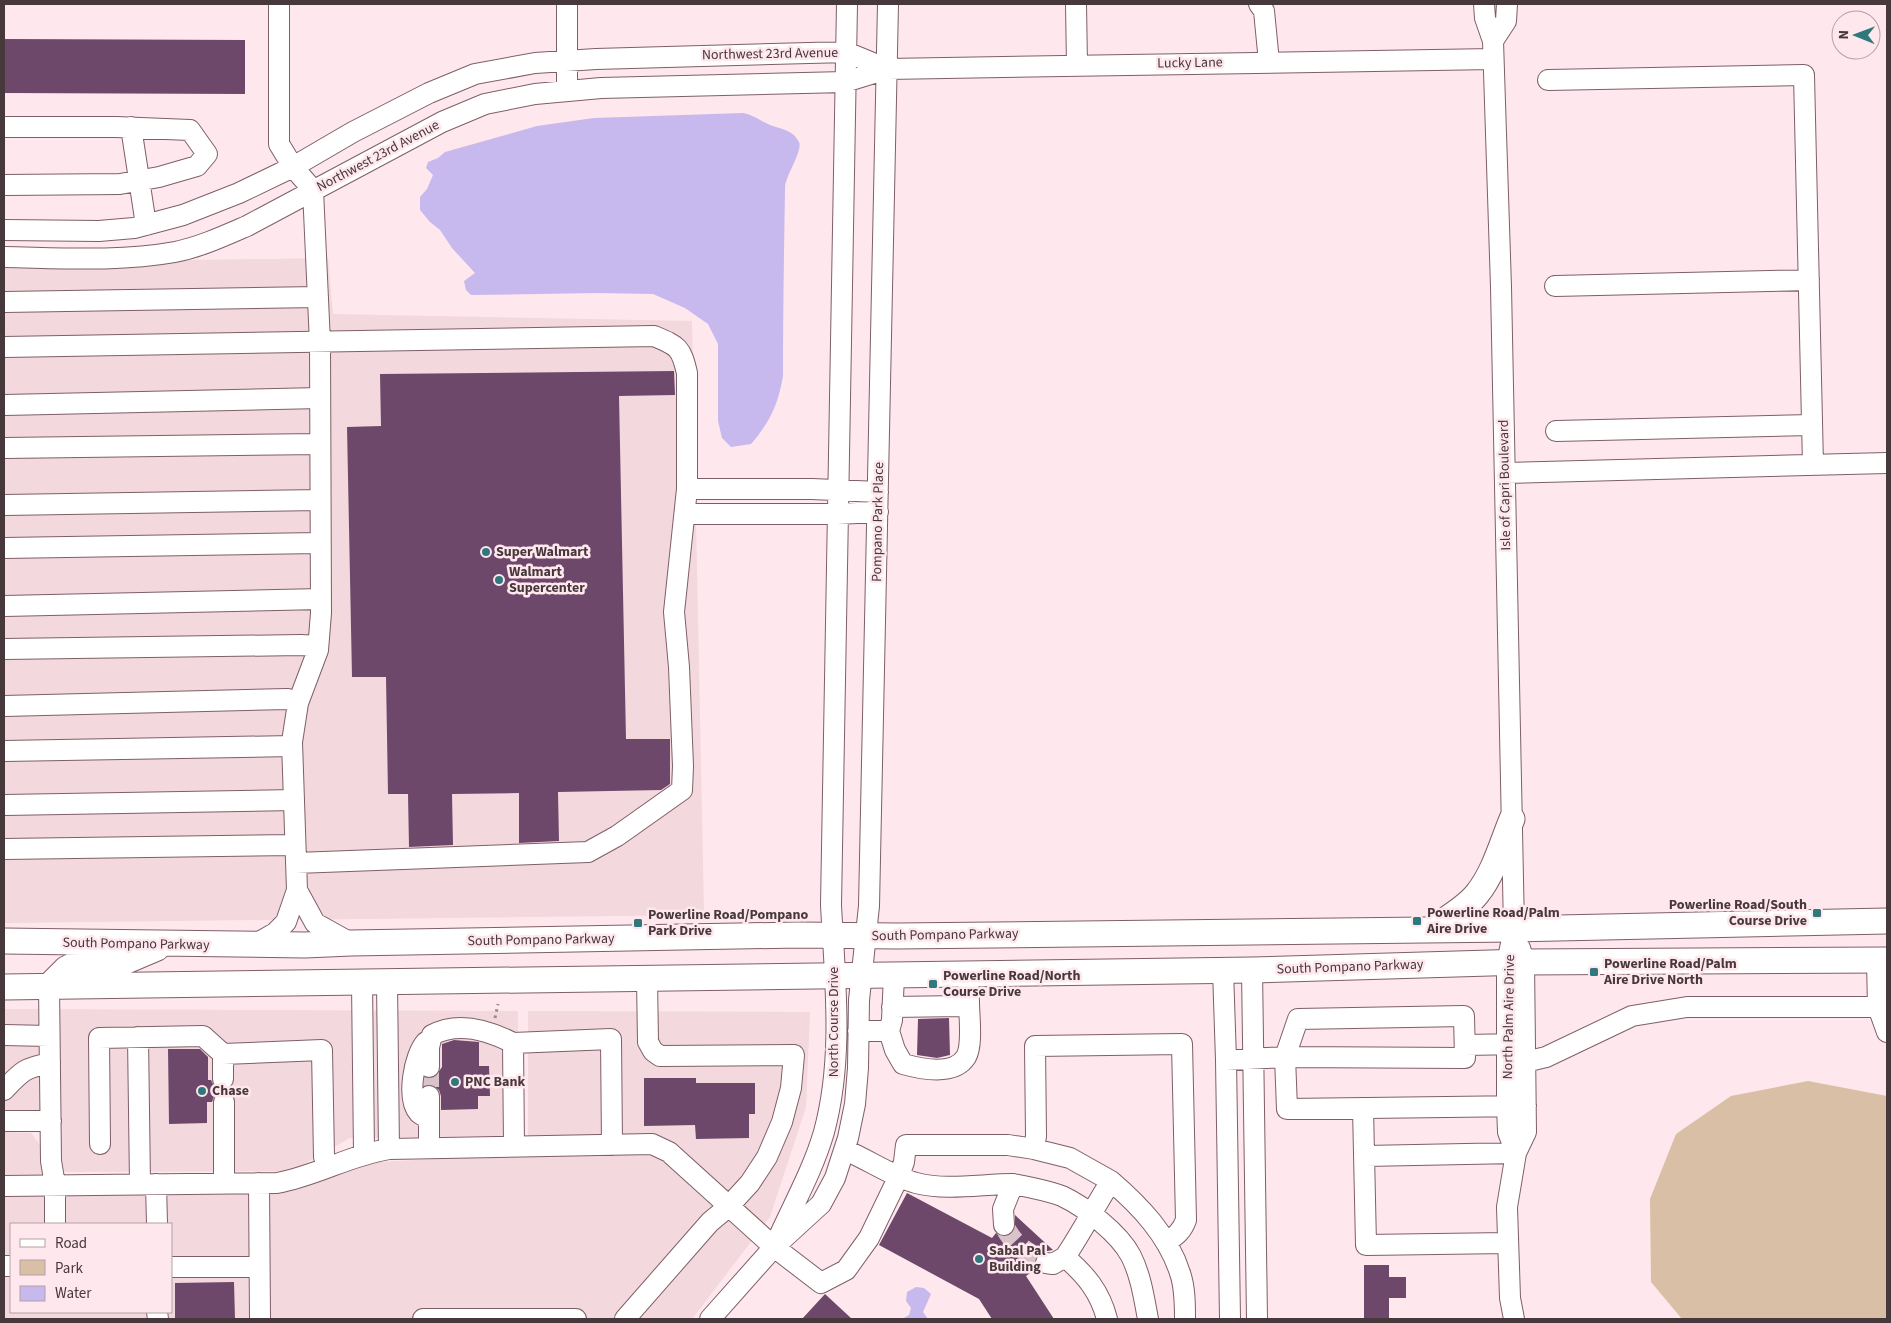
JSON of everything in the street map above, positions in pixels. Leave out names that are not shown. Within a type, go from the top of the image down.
[{"type":"main road","points":[[1430,930],[1477,894],[1488,877],[1512,819]]},
{"type":"main road","name":"South Pompano Parkway","points":[[4,941],[254,945],[833,936],[1514,929],[1887,922]]},
{"type":"main road","points":[[49,986],[66,969],[80,962],[124,962],[165,944]]},
{"type":"main road","name":"South Pompano Parkway","points":[[4,987],[1252,970],[1515,962],[1884,957]]},
{"type":"street","points":[[254,945],[275,933],[286,922],[297,890],[292,746],[298,703],[318,646],[320,599],[320,343],[312,190],[293,167],[279,144],[279,4]]},
{"type":"street","points":[[567,4],[567,92]]},
{"type":"street","points":[[833,936],[831,905],[837,491],[847,4]]},
{"type":"street","name":"Pompano Park Place","points":[[862,975],[870,896],[888,4]]},
{"type":"street","points":[[1064,4],[1077,4],[1077,65]]},
{"type":"street","points":[[1258,4],[1264,11],[1268,62]]},
{"type":"street","name":"Isle of Capri Boulevard","points":[[1484,4],[1485,18],[1493,50],[1501,287],[1514,929]]},
{"type":"street","points":[[1493,50],[1506,22],[1506,4]]},
{"type":"street","name":"Lucky Lane","points":[[887,69],[1268,62],[1493,50]]},
{"type":"street","name":"Northwest 23rd Avenue","points":[[4,230],[99,231],[146,225],[191,212],[239,193],[293,167],[353,132],[429,93],[475,74],[535,63],[568,60],[846,52],[887,69]]},
{"type":"street","name":"Northwest 23rd Avenue","points":[[4,257],[138,257],[176,251],[214,240],[247,226],[442,122],[486,104],[536,94],[601,88],[845,82],[887,69]]},
{"type":"street","points":[[1548,80],[1804,75],[1813,465]]},
{"type":"street","points":[[4,127],[132,127],[190,130],[207,154],[196,166],[159,177],[120,184],[4,185]]},
{"type":"street","points":[[132,127],[138,181],[146,225]]},
{"type":"street","points":[[1555,286],[1809,280]]},
{"type":"street","points":[[4,302],[318,297]]},
{"type":"street","points":[[4,347],[654,336],[675,344],[683,356],[688,373],[687,490],[674,612],[679,677],[683,766],[682,790],[617,836],[588,852],[295,854],[4,849]]},
{"type":"street","points":[[4,405],[320,398]]},
{"type":"street","points":[[1556,431],[1812,425]]},
{"type":"street","points":[[4,448],[320,444]]},
{"type":"street","points":[[1505,473],[1887,463]]},
{"type":"street","points":[[687,490],[812,488],[878,492]]},
{"type":"street","points":[[4,505],[320,500]]},
{"type":"street","points":[[685,514],[837,514],[878,512]]},
{"type":"street","points":[[4,548],[320,543]]},
{"type":"street","points":[[4,606],[320,599]]},
{"type":"street","points":[[4,649],[318,646]]},
{"type":"street","points":[[4,706],[288,699],[298,703]]},
{"type":"street","points":[[4,751],[292,746]]},
{"type":"street","points":[[4,805],[294,800]]},
{"type":"street","points":[[297,890],[315,923],[351,943]]},
{"type":"street","name":"North Palm Aire Drive","points":[[1514,929],[1516,1106],[1526,1132],[1516,1153],[1507,1207],[1510,1298],[1514,1319]]},
{"type":"street","name":"North Course Drive","points":[[774,1247],[812,1164],[827,1116],[833,1086],[836,1057],[833,936]]},
{"type":"street","points":[[1884,957],[1878,1007],[1887,1032]]},
{"type":"street","points":[[1223,970],[1230,1319]]},
{"type":"street","points":[[1252,970],[1257,1319]]},
{"type":"street","points":[[894,975],[889,1030],[895,1050],[904,1064],[920,1069],[943,1069],[958,1065],[966,1056],[970,1034],[968,974]]},
{"type":"street","name":"North Course Drive","points":[[710,1319],[774,1247],[821,1204],[835,1178],[852,1122],[857,1086],[859,1000],[862,975]]},
{"type":"street","points":[[625,1319],[710,1222],[728,1207],[750,1183],[767,1157],[782,1122],[791,1088],[794,1054],[660,1056],[653,1051],[648,1042],[647,978]]},
{"type":"street","points":[[387,982],[389,1149]]},
{"type":"street","points":[[362,983],[364,1153]]},
{"type":"street","points":[[49,986],[51,1161],[55,1223]]},
{"type":"street","points":[[892,1007],[962,1006],[969,1002]]},
{"type":"street","points":[[1464,1045],[1546,1057],[1632,1016],[1687,1006],[1878,1007]]},
{"type":"street","points":[[1226,1060],[1284,1057],[1465,1058],[1464,1016],[1298,1019],[1284,1057],[1286,1109],[1516,1106]]},
{"type":"street","points":[[429,1119],[419,1113],[414,1104],[413,1072],[421,1047],[432,1035],[442,1030],[473,1028],[513,1042],[611,1039],[612,1145]]},
{"type":"street","points":[[858,1031],[889,1030]]},
{"type":"street","points":[[4,1035],[49,1036]]},
{"type":"street","points":[[429,1067],[428,1047],[432,1035]]},
{"type":"street","points":[[100,1144],[99,1038],[203,1036],[223,1054],[322,1050],[324,1157],[328,1167]]},
{"type":"street","points":[[138,1037],[148,1184],[156,1223]]},
{"type":"street","points":[[513,1042],[514,1146]]},
{"type":"street","points":[[1034,1149],[1036,1136],[1035,1046],[1182,1044],[1186,1220],[1183,1229],[1166,1242]]},
{"type":"street","points":[[223,1054],[223,1079]]},
{"type":"street","points":[[4,1090],[21,1072],[30,1067],[50,1063]]},
{"type":"street","points":[[429,1096],[429,1148]]},
{"type":"street","points":[[224,1102],[224,1183]]},
{"type":"street","points":[[1363,1108],[1366,1245],[1507,1242]]},
{"type":"street","points":[[4,1121],[51,1121]]},
{"type":"street","points":[[4,1186],[277,1183],[299,1179],[364,1153],[389,1149],[652,1144],[669,1152],[774,1247],[820,1283],[846,1270],[869,1238],[899,1176],[904,1162],[906,1145],[1008,1145],[1070,1158],[1111,1181],[1132,1198],[1166,1242],[1173,1255],[1181,1275],[1185,1319]]},
{"type":"street","points":[[845,1150],[884,1170],[916,1183],[940,1186],[1013,1184],[1043,1190],[1063,1197],[1090,1213],[1118,1237],[1130,1256],[1142,1286],[1148,1319]]},
{"type":"street","points":[[1364,1156],[1516,1153]]},
{"type":"street","points":[[1046,1263],[1053,1264],[1065,1257],[1111,1181]]},
{"type":"street","points":[[1228,1184],[1255,1181]]},
{"type":"street","points":[[259,1183],[260,1319]]},
{"type":"street","points":[[1004,1225],[1004,1209],[1013,1184]]},
{"type":"street","points":[[1065,1257],[1088,1281],[1102,1301],[1107,1319]]},
{"type":"street","points":[[172,1266],[259,1267]]},
{"type":"street","points":[[423,1319],[576,1319]]},
{"type":"path","points":[[493,1024],[498,1004]]},
{"type":"shaded area","points":[[328,258],[333,314],[692,321],[704,915],[4,923],[4,263]]},
{"type":"shaded area","points":[[4,1009],[518,1011],[518,1136],[350,1138],[292,1171],[65,1172],[36,1125],[4,1125]]},
{"type":"shaded area","points":[[528,1011],[810,1012],[806,1107],[770,1217],[692,1319],[4,1319],[4,1132],[31,1133],[73,1189],[274,1191],[362,1163],[528,1154]]},
{"type":"green space","points":[[1808,1081],[1887,1096],[1887,1319],[1682,1319],[1651,1282],[1650,1199],[1676,1134],[1731,1096]]},
{"type":"water","points":[[743,113],[790,132],[799,142],[800,146],[785,188],[783,376],[779,396],[772,413],[751,444],[731,447],[722,438],[718,421],[718,344],[708,324],[685,308],[653,294],[471,295],[466,290],[464,281],[475,273],[452,248],[440,230],[420,210],[420,197],[427,189],[433,175],[426,168],[428,162],[438,158],[445,152],[537,126],[594,118]]},
{"type":"water","points":[[916,1287],[924,1288],[931,1294],[923,1312],[928,1319],[902,1319],[909,1315],[911,1308],[906,1301],[907,1292]]},
{"type":"building","points":[[4,39],[245,40],[245,94],[4,93]]},
{"type":"building","name":"Super Walmart","points":[[674,371],[675,395],[619,396],[626,739],[670,739],[670,784],[661,790],[558,792],[559,841],[519,843],[519,793],[452,794],[453,845],[409,847],[408,794],[388,794],[386,677],[352,677],[347,427],[381,426],[380,374]]},
{"type":"building","points":[[949,1018],[950,1055],[937,1058],[917,1055],[918,1019]]},
{"type":"building","name":"PNC Bank","points":[[454,1040],[479,1042],[479,1066],[489,1066],[490,1096],[478,1096],[478,1109],[441,1110],[439,1090],[434,1086],[424,1085],[425,1078],[435,1077],[442,1067],[442,1044]]},
{"type":"building","name":"Chase","points":[[168,1049],[200,1049],[208,1057],[208,1080],[211,1080],[217,1089],[222,1091],[214,1096],[212,1102],[207,1102],[207,1123],[169,1124]]},
{"type":"building","points":[[644,1078],[696,1078],[696,1083],[755,1083],[755,1114],[749,1114],[749,1138],[696,1139],[695,1125],[644,1126]]},
{"type":"building","name":"Sabal Pal Building","points":[[907,1193],[992,1238],[996,1233],[1004,1237],[1011,1235],[1015,1230],[1015,1215],[1053,1250],[1037,1255],[1034,1262],[1036,1269],[1026,1276],[1054,1319],[992,1319],[979,1299],[879,1245]]},
{"type":"building","points":[[1364,1265],[1389,1265],[1389,1277],[1406,1277],[1406,1298],[1389,1298],[1389,1319],[1364,1319]]},
{"type":"building","points":[[234,1282],[235,1319],[175,1319],[175,1283]]},
{"type":"building","points":[[825,1294],[852,1319],[802,1319]]},
{"type":"tunnel","points":[[429,1067],[429,1096]]},
{"type":"tunnel","points":[[1004,1225],[1016,1243],[1046,1263]]},
{"type":"place","name":"Super Walmart","points":[[486,552]]},
{"type":"place","name":"Walmart Supercenter","points":[[499,580]]},
{"type":"place","name":"Powerline Road/South Course Drive","points":[[1817,913]]},
{"type":"place","name":"Powerline Road/Palm Aire Drive","points":[[1417,921]]},
{"type":"place","name":"Powerline Road/Pompano Park Drive","points":[[638,923]]},
{"type":"place","name":"Powerline Road/Palm Aire Drive North","points":[[1594,972]]},
{"type":"place","name":"Powerline Road/North Course Drive","points":[[933,984]]},
{"type":"place","name":"PNC Bank","points":[[455,1082]]},
{"type":"place","name":"Chase","points":[[202,1091]]},
{"type":"place","name":"Sabal Pal Building","points":[[979,1259]]}]
